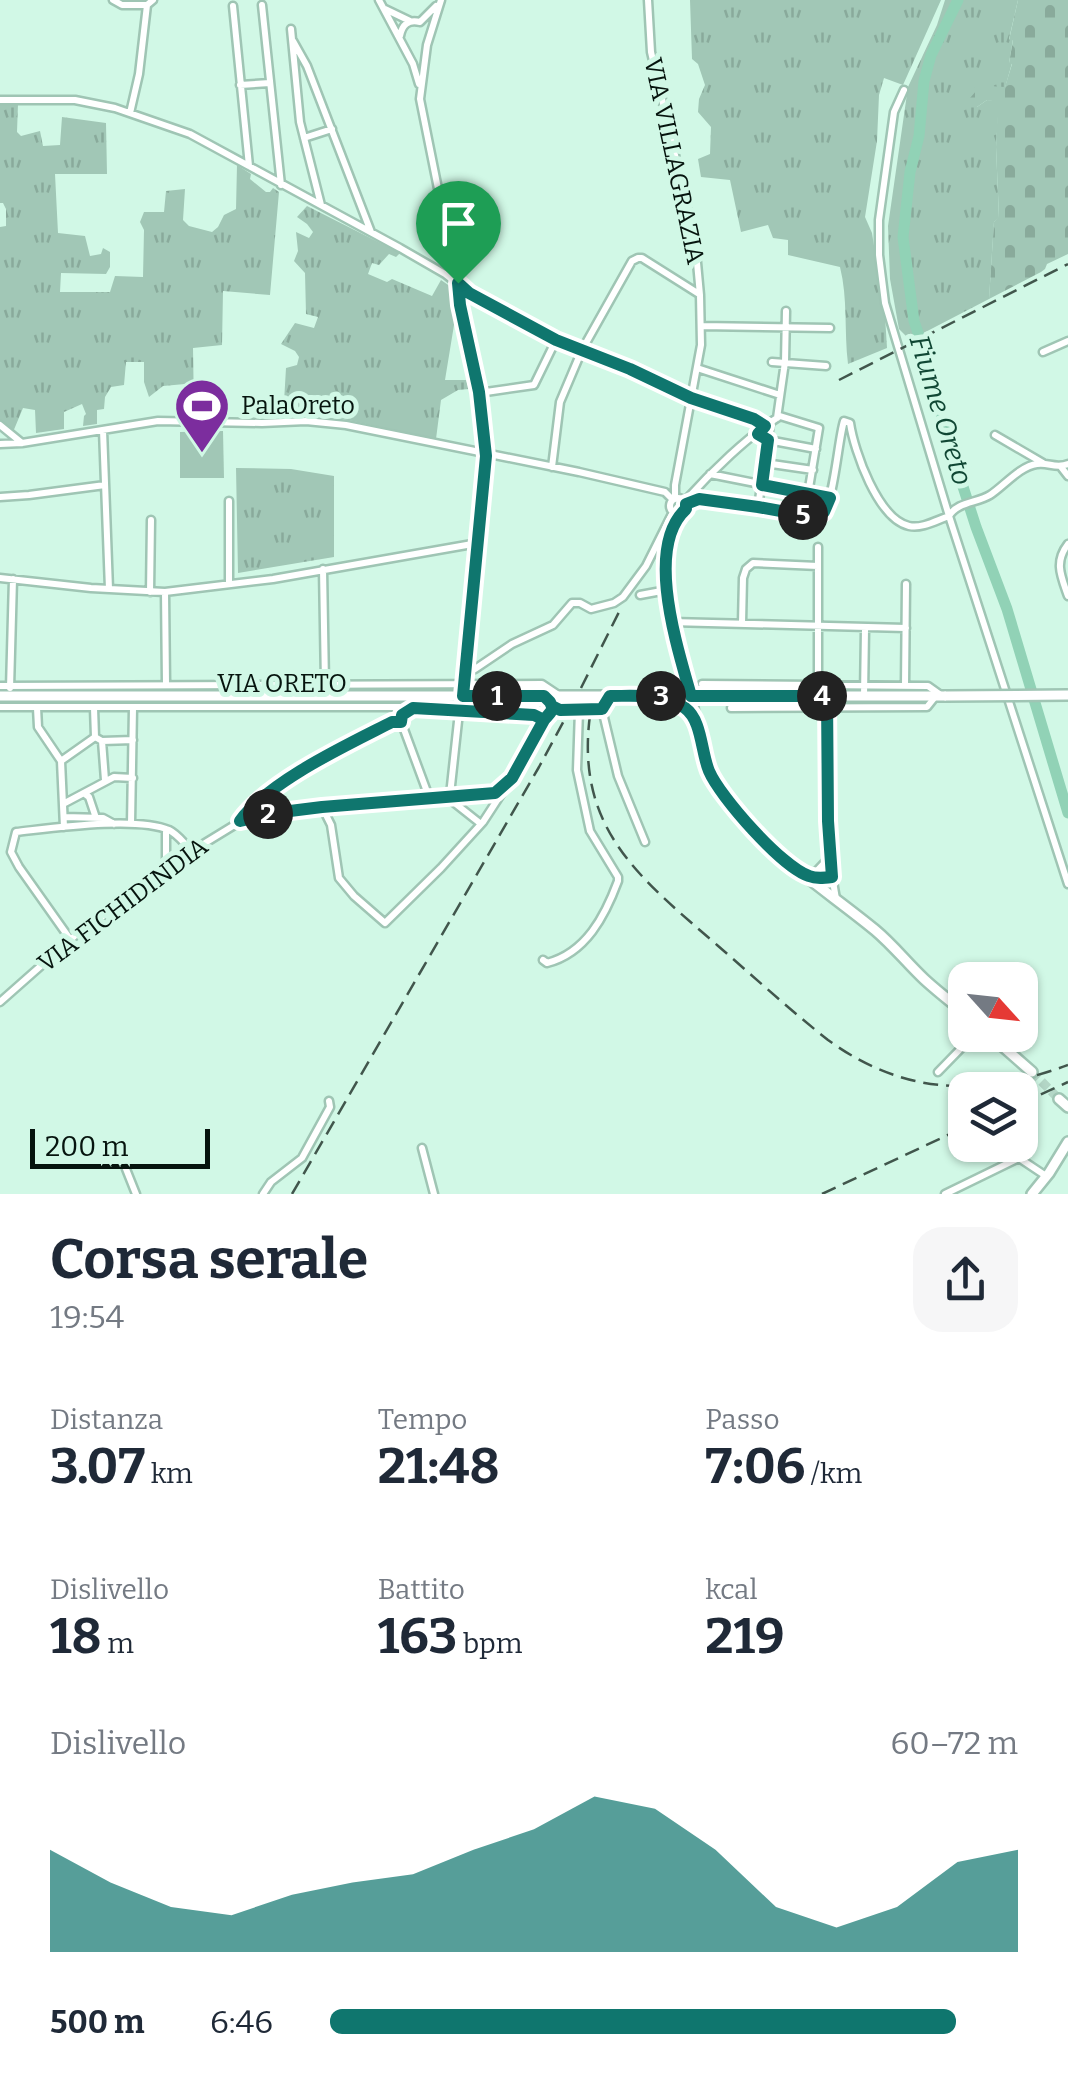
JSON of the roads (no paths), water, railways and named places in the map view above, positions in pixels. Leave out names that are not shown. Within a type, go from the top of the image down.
[{"type":"street","points":[[113,0],[122,5],[150,3],[130,113]]},
{"type":"street","points":[[379,0],[413,64],[420,87],[479,392],[486,456],[463,690]]},
{"type":"street","points":[[420,22],[441,0],[427,45],[420,87]]},
{"type":"street","name":"VIA VILLAGRAZIA","points":[[648,0],[652,58],[695,241],[702,326],[674,500]]},
{"type":"street","points":[[262,5],[281,185]]},
{"type":"street","points":[[233,6],[250,166]]},
{"type":"street","points":[[384,8],[425,24],[430,34]]},
{"type":"street","points":[[400,38],[401,29],[410,21]]},
{"type":"street","points":[[291,30],[300,122],[322,207]]},
{"type":"street","points":[[293,42],[308,66],[371,233]]},
{"type":"street","points":[[404,46],[417,51],[427,45]]},
{"type":"street","points":[[240,84],[270,83]]},
{"type":"street","points":[[904,90],[894,112],[880,220],[880,276],[895,340],[949,516],[1068,884]]},
{"type":"street","points":[[0,100],[75,100],[130,113],[190,134],[556,340],[691,398],[754,419],[820,428],[808,494]]},
{"type":"street","points":[[304,138],[332,129]]},
{"type":"street","points":[[552,468],[560,402],[582,350],[632,261],[638,258],[700,294]]},
{"type":"street","points":[[758,507],[785,362],[786,311]]},
{"type":"street","points":[[702,326],[830,328]]},
{"type":"street","points":[[479,392],[534,385],[556,340]]},
{"type":"street","points":[[1043,352],[1068,340]]},
{"type":"street","points":[[772,362],[826,366]]},
{"type":"street","points":[[697,368],[780,394]]},
{"type":"street","points":[[685,503],[710,474],[773,420]]},
{"type":"street","points":[[0,444],[158,421],[306,421],[665,492],[674,500]]},
{"type":"street","points":[[685,503],[699,499],[814,517],[824,512],[844,421],[848,421],[863,469],[894,518],[914,527],[981,500],[1028,466],[1064,466],[1068,476]]},
{"type":"street","points":[[0,425],[22,443]]},
{"type":"street","points":[[102,430],[109,589]]},
{"type":"street","points":[[758,434],[768,440],[816,449]]},
{"type":"street","points":[[995,435],[1044,464]]},
{"type":"street","points":[[765,463],[813,470]]},
{"type":"street","points":[[710,474],[830,498]]},
{"type":"street","points":[[0,497],[105,485]]},
{"type":"street","points":[[465,671],[553,625],[572,604],[591,610],[619,600],[646,566],[676,513],[686,509],[680,498],[670,508],[676,513]]},
{"type":"street","points":[[229,501],[229,584]]},
{"type":"street","points":[[676,513],[667,546],[665,579],[671,622],[704,760],[719,789],[775,851],[877,932],[948,999]]},
{"type":"street","points":[[150,520],[150,592]]},
{"type":"street","points":[[0,578],[165,592],[273,579],[478,543]]},
{"type":"street","points":[[1068,544],[1058,567],[1068,596]]},
{"type":"street","points":[[818,547],[818,685]]},
{"type":"street","points":[[742,622],[746,568],[753,563],[818,566]]},
{"type":"street","points":[[323,568],[325,684]]},
{"type":"street","points":[[7,696],[13,579]]},
{"type":"street","points":[[906,584],[906,686]]},
{"type":"street","points":[[640,595],[667,590]]},
{"type":"street","points":[[165,592],[166,684]]},
{"type":"street","points":[[671,622],[906,628]]},
{"type":"street","points":[[864,629],[864,690]]},
{"type":"street","name":"VIA ORETO","points":[[7,696],[166,684],[325,684],[463,690],[544,696],[556,701],[691,696],[818,685],[942,696],[1068,696]]},
{"type":"street","name":"VIA ORETO","points":[[7,696],[463,690],[542,684],[560,710],[602,709]]},
{"type":"street","name":"VIA ORETO","points":[[702,684],[827,701],[927,707],[942,696]]},
{"type":"street","name":"VIA ORETO","points":[[0,686],[7,696],[36,708],[413,708],[534,715],[544,720]]},
{"type":"street","name":"VIA ORETO","points":[[731,708],[827,701],[864,690],[906,686],[928,686],[942,696]]},
{"type":"street","points":[[763,690],[763,707]]},
{"type":"street","name":"VIA ORETO","points":[[0,707],[7,696]]},
{"type":"street","points":[[610,696],[602,709],[618,776],[645,842]]},
{"type":"street","points":[[662,696],[694,718]]},
{"type":"street","points":[[322,807],[331,826],[340,878],[385,923],[481,824],[556,701]]},
{"type":"street","points":[[827,701],[829,858],[836,899]]},
{"type":"street","points":[[36,708],[38,728],[61,760],[64,827]]},
{"type":"street","points":[[94,708],[104,781]]},
{"type":"street","points":[[131,824],[133,708]]},
{"type":"street","points":[[413,708],[402,715],[401,722],[429,797]]},
{"type":"street","points":[[542,960],[547,964],[553,962],[588,939],[618,884],[616,873],[590,831],[577,770],[579,710]]},
{"type":"street","points":[[447,796],[460,712]]},
{"type":"street","name":"VIA FICHIDINDIA","points":[[0,1002],[70,939],[240,821],[252,805],[322,758],[392,722],[401,722]]},
{"type":"street","points":[[61,760],[98,739],[133,740]]},
{"type":"street","points":[[64,804],[114,777],[133,778]]},
{"type":"street","points":[[240,821],[322,807],[495,793],[512,778]]},
{"type":"street","points":[[85,794],[96,818]]},
{"type":"street","points":[[447,796],[481,824]]},
{"type":"street","points":[[64,817],[103,818],[115,825]]},
{"type":"street","points":[[70,939],[11,852],[16,832],[152,825],[178,835],[192,851]]},
{"type":"street","points":[[166,829],[166,873]]},
{"type":"street","points":[[802,874],[814,874],[829,858]]},
{"type":"street","points":[[802,874],[832,877]]},
{"type":"street","points":[[938,1072],[957,1052]]},
{"type":"street","points":[[1009,1052],[1032,1072]]},
{"type":"street","points":[[1059,1099],[1068,1108]]},
{"type":"street","points":[[263,1194],[271,1182],[302,1158],[330,1108],[328,1101]]},
{"type":"street","points":[[1032,1194],[1068,1142]]},
{"type":"street","points":[[422,1148],[434,1194]]},
{"type":"street","points":[[944,1194],[1019,1158],[1046,1176]]},
{"type":"street","points":[[126,1169],[136,1194]]},
{"type":"waterway","name":"Fiume Oreto","points":[[958,0],[931,55],[910,172],[903,237],[914,321],[948,440],[1007,609],[1068,813]]},
{"type":"tunnel","points":[[1038,1078],[1059,1099]]},
{"type":"railway","points":[[839,380],[1068,264]]},
{"type":"railway","points":[[581,688],[620,610]]},
{"type":"railway","points":[[292,1194],[567,715]]},
{"type":"railway","points":[[590,715],[588,755],[593,790],[603,820],[619,848],[663,897],[828,1040],[886,1072],[945,1086],[1005,1082],[1068,1065]]},
{"type":"railway","points":[[1038,1096],[1068,1082]]},
{"type":"railway","points":[[822,1194],[948,1135]]},
{"type":"place","name":"PalaOreto","points":[[202,455]]}]
